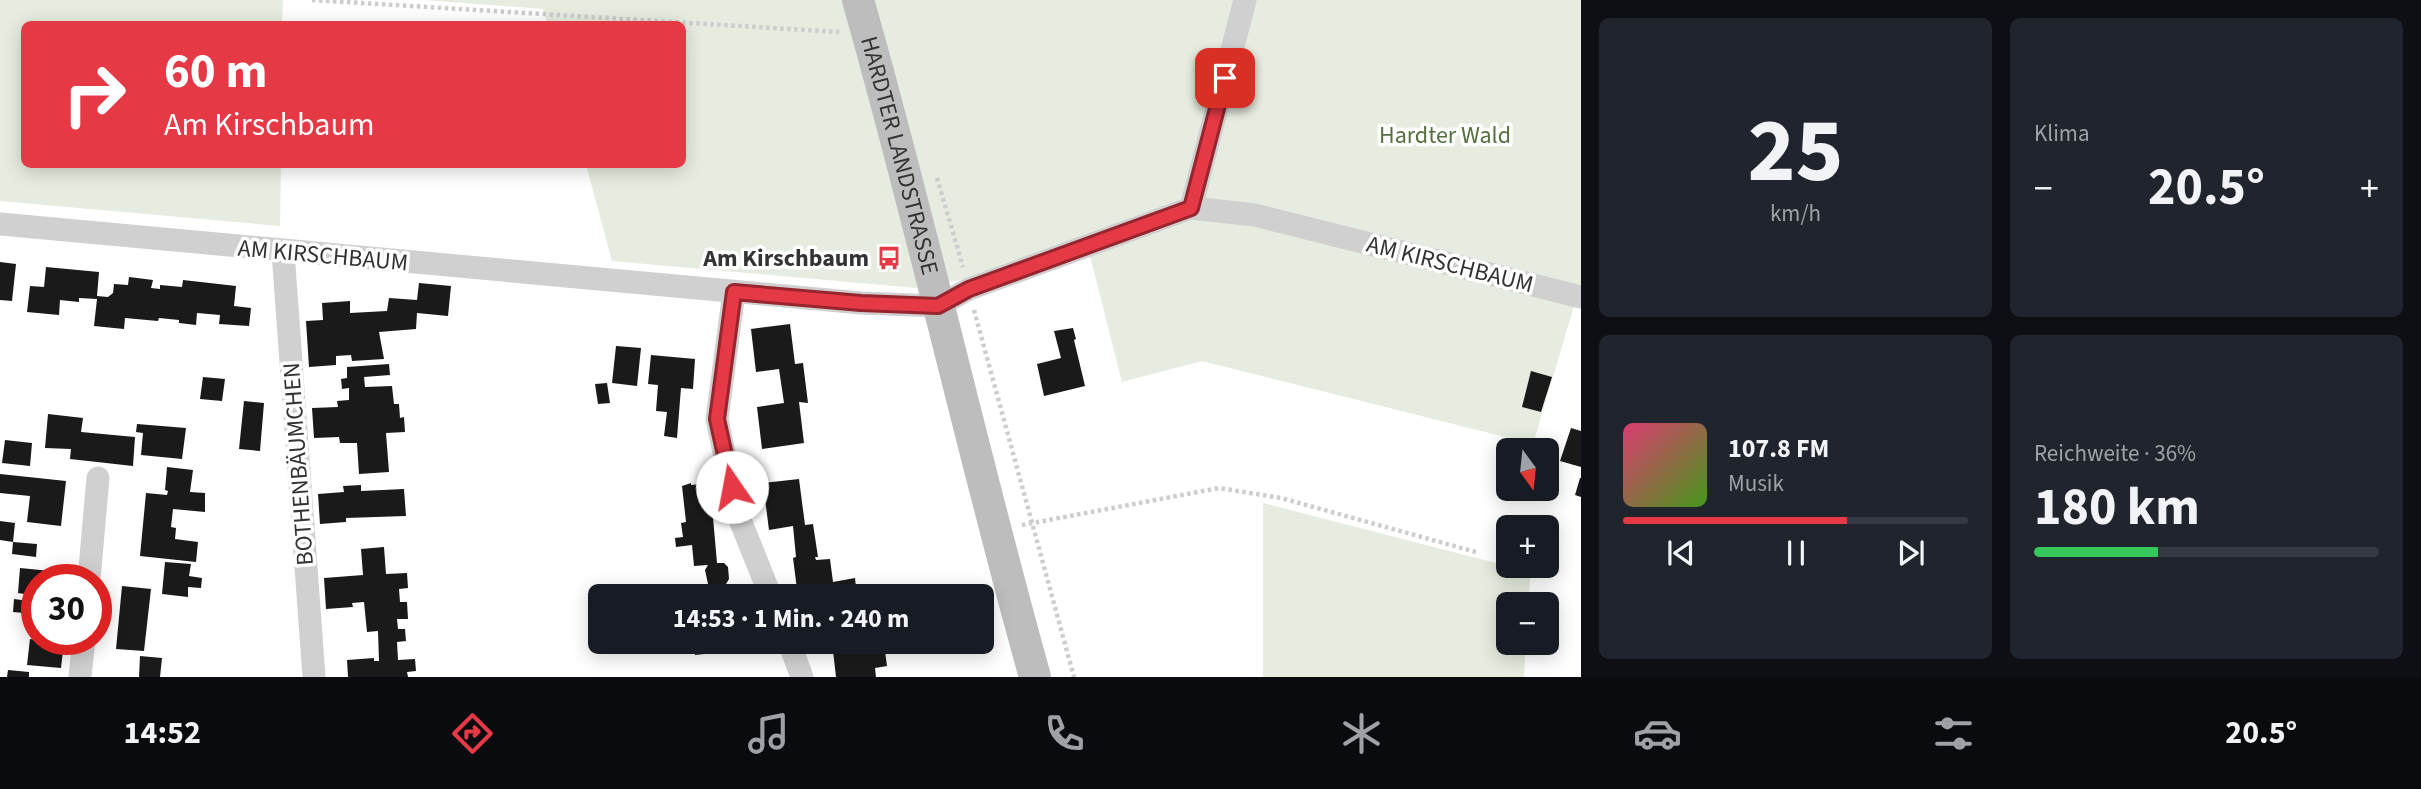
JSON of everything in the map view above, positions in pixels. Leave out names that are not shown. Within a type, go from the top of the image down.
[{"type":"main road","name":"HARDTER LANDSTRASSE","points":[[858,0],[993,528],[1035,677]]},
{"type":"street","points":[[1191,208],[1245,0]]},
{"type":"street","name":"AM KIRSCHBAUM","points":[[0,224],[734,292],[861,303],[938,306],[969,289],[1191,208],[1255,215],[1581,297]]},
{"type":"street","name":"BOTHENBÄUMCHEN","points":[[282,252],[314,677]]},
{"type":"street","points":[[734,292],[717,419],[736,510],[766,584]]},
{"type":"street","points":[[90,564],[98,478]]},
{"type":"street","points":[[793,654],[802,677]]},
{"type":"street","points":[[80,677],[82,655]]},
{"type":"path","points":[[312,0],[655,21]]},
{"type":"path","points":[[686,23],[867,34]]},
{"type":"path","points":[[969,289],[1074,677]]},
{"type":"path","points":[[993,528],[1219,488],[1281,498],[1476,552]]},
{"type":"green space","points":[[0,0],[283,0],[282,21],[21,21],[21,168],[281,168],[280,226],[0,201]]},
{"type":"green space","name":"Hardter Wald","points":[[424,0],[1581,0],[1581,308],[1574,306],[1535,438],[1509,438],[1202,361],[1122,382],[1090,256],[916,288],[612,261],[587,168],[686,168],[686,21],[547,21],[543,9]]},
{"type":"green space","points":[[1263,503],[1496,563],[1496,578],[1530,578],[1529,592],[1496,592],[1496,655],[1525,655],[1524,677],[1263,677]]},
{"type":"building","points":[[0,262],[16,264],[12,301],[0,300]]},
{"type":"building","points":[[46,267],[99,272],[97,296],[108,297],[113,293],[114,284],[128,285],[129,277],[153,280],[151,288],[160,289],[160,285],[182,287],[183,280],[236,286],[234,306],[251,308],[249,326],[219,324],[220,315],[197,313],[196,325],[159,318],[158,321],[125,318],[124,329],[94,326],[97,299],[79,298],[79,302],[60,300],[59,315],[27,312],[30,286],[44,287]]},
{"type":"building","points":[[419,283],[451,286],[448,316],[417,313],[416,329],[379,332],[384,359],[352,361],[351,355],[336,356],[336,365],[309,367],[306,321],[323,320],[322,303],[350,301],[350,313],[387,311],[389,298],[417,300]]},
{"type":"building","points":[[790,324],[795,364],[803,363],[808,403],[799,402],[804,443],[762,449],[757,407],[784,403],[779,369],[756,372],[751,329]]},
{"type":"building","points":[[1073,328],[1085,386],[1044,396],[1037,364],[1061,358],[1054,331]]},
{"type":"building","points":[[616,346],[641,348],[637,386],[612,383]]},
{"type":"building","points":[[651,355],[695,359],[693,389],[681,388],[677,438],[664,436],[667,412],[656,411],[658,385],[648,384]]},
{"type":"building","points":[[389,364],[390,375],[364,377],[365,387],[392,386],[394,404],[399,404],[400,418],[404,417],[405,432],[386,433],[389,472],[359,474],[357,443],[340,443],[339,437],[314,438],[312,408],[338,407],[337,401],[349,400],[349,388],[342,389],[341,379],[347,378],[347,367]]},
{"type":"building","points":[[1531,371],[1552,377],[1541,412],[1522,407]]},
{"type":"building","points":[[203,377],[225,379],[222,401],[200,399]]},
{"type":"building","points":[[607,383],[610,403],[598,404],[595,384]]},
{"type":"building","points":[[244,401],[264,403],[260,451],[239,449]]},
{"type":"building","points":[[48,414],[83,418],[81,432],[135,437],[133,466],[70,459],[71,449],[45,448]]},
{"type":"building","points":[[137,424],[186,428],[182,459],[141,455],[143,433],[136,432]]},
{"type":"building","points":[[1571,428],[1581,431],[1581,467],[1560,461]]},
{"type":"building","points":[[5,440],[32,443],[30,466],[2,463]]},
{"type":"building","points":[[167,467],[193,470],[190,492],[205,493],[205,512],[173,509],[171,527],[176,528],[175,539],[198,542],[196,562],[140,556],[146,493],[167,495]]},
{"type":"building","points":[[0,474],[66,481],[61,526],[27,522],[30,496],[0,493]]},
{"type":"building","points":[[1581,478],[1581,497],[1575,495]]},
{"type":"building","points":[[799,479],[805,525],[813,524],[818,557],[815,557],[816,560],[830,559],[833,582],[855,578],[856,584],[796,584],[793,526],[769,530],[763,483]]},
{"type":"building","points":[[710,483],[717,563],[724,563],[728,567],[729,579],[726,584],[708,584],[705,570],[708,565],[694,566],[692,545],[676,547],[675,538],[683,537],[681,523],[686,522],[682,486]]},
{"type":"building","points":[[361,485],[361,491],[404,489],[406,516],[346,518],[346,522],[320,524],[318,494],[344,492],[343,486]]},
{"type":"building","points":[[0,521],[15,523],[13,542],[0,540]]},
{"type":"building","points":[[13,542],[37,544],[36,557],[12,554]]},
{"type":"building","points":[[384,547],[386,574],[407,573],[408,588],[399,589],[400,602],[407,602],[408,619],[397,619],[398,629],[405,629],[406,641],[397,642],[398,660],[415,659],[416,671],[407,672],[408,677],[348,677],[347,660],[374,658],[374,661],[379,661],[378,631],[367,632],[364,602],[352,603],[353,607],[326,609],[324,578],[363,575],[361,549]]},
{"type":"building","points":[[165,562],[191,564],[189,576],[202,578],[201,588],[188,587],[188,597],[162,594]]},
{"type":"building","points":[[20,568],[21,568],[21,593],[18,593]]},
{"type":"building","points":[[122,586],[151,589],[144,651],[116,649]]},
{"type":"building","points":[[14,599],[21,600],[21,613],[13,612]]},
{"type":"building","points":[[833,654],[885,654],[887,666],[875,668],[876,677],[836,677]]},
{"type":"building","points":[[28,655],[62,655],[61,668],[27,665]]},
{"type":"building","points":[[140,656],[162,658],[160,677],[139,677]]},
{"type":"building","points":[[8,670],[29,672],[29,677],[7,677]]},
{"type":"place","name":"Am Kirschbaum","points":[[889,258]]},
{"type":"route","points":[[732,487],[717,419],[734,292],[861,303],[938,306],[969,289],[1191,208],[1225,78]]}]
